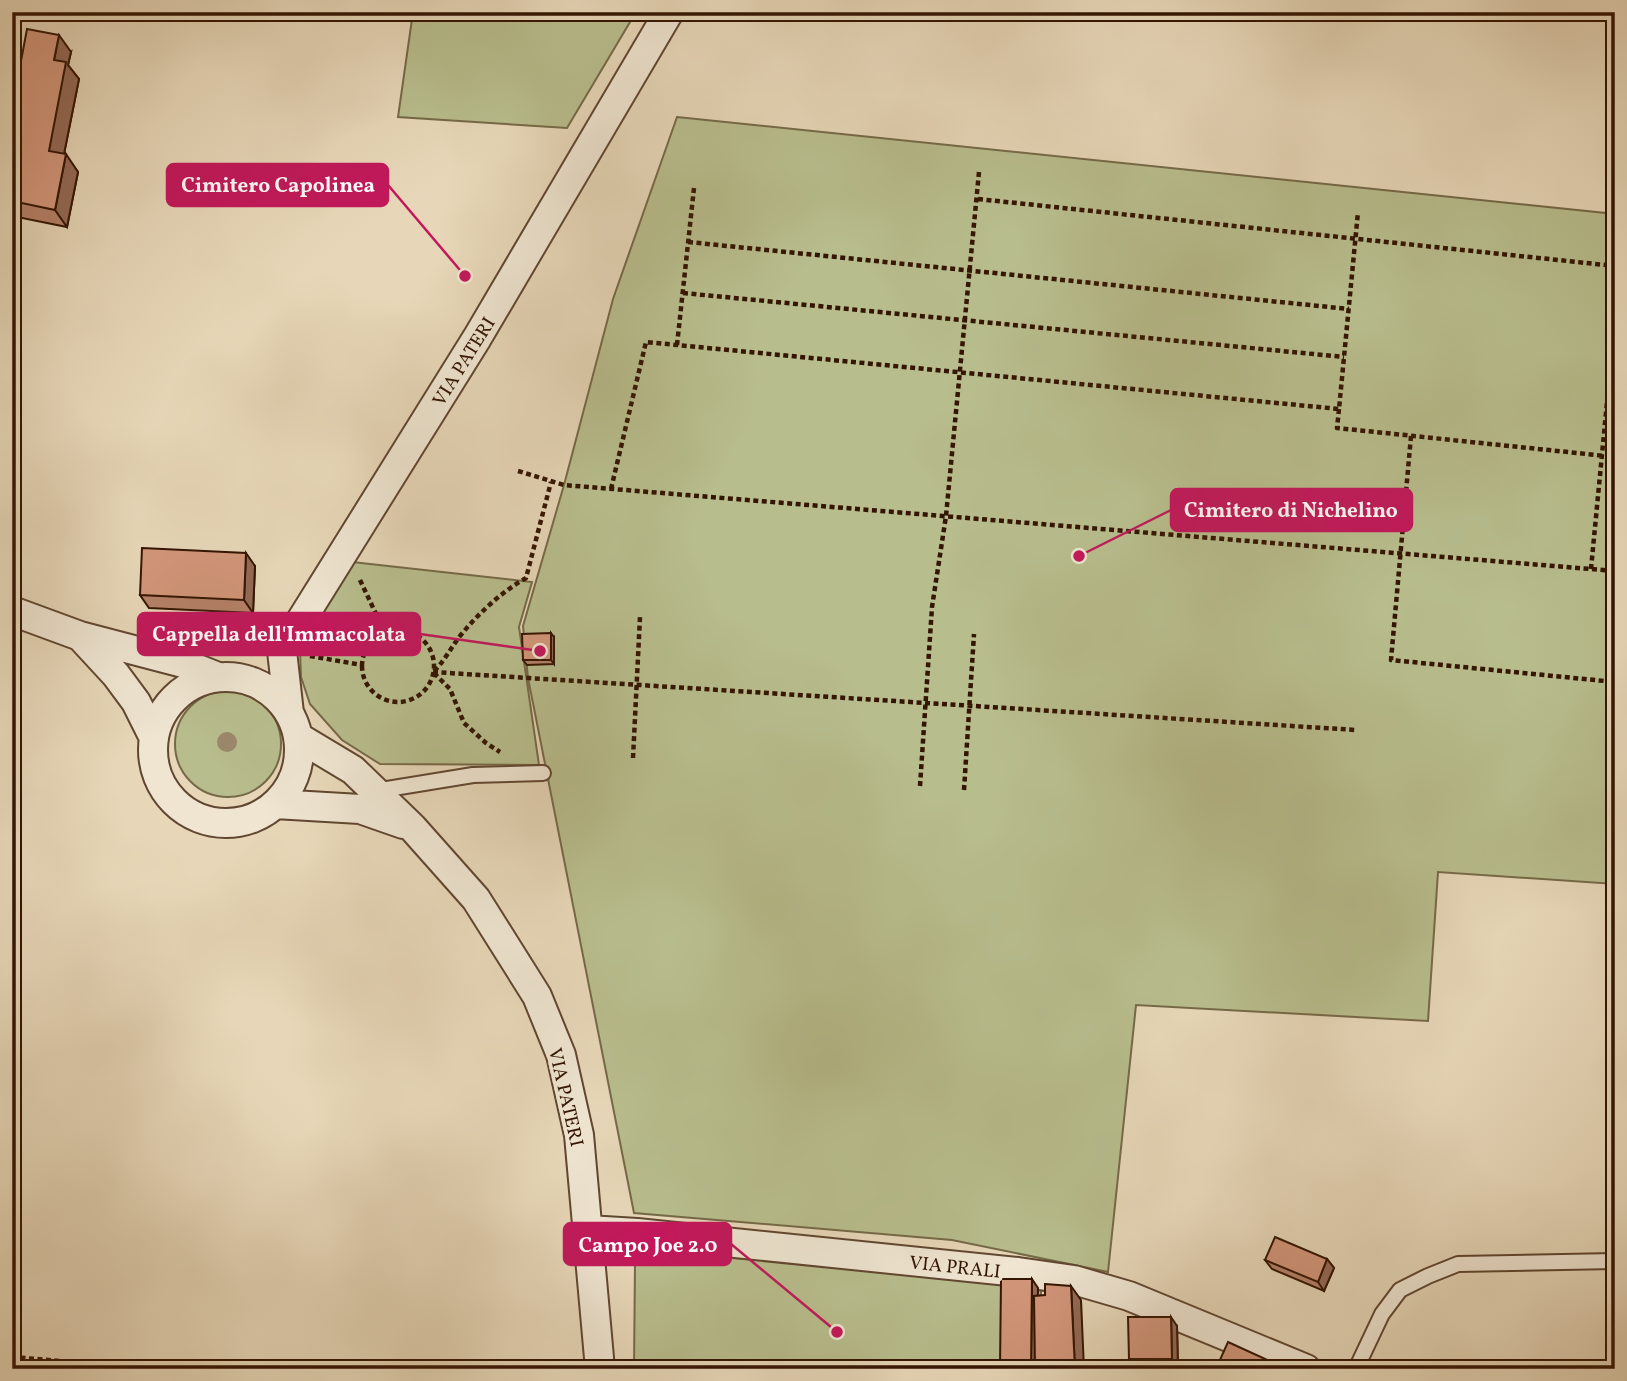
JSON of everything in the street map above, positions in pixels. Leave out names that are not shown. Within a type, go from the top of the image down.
[{"type":"street","name":"VIA PATERI","points":[[282,651],[477,338],[669,12]]},
{"type":"street","name":"VIA PATERI","points":[[12,611],[80,636],[262,687],[277,698],[293,725],[354,770],[412,827],[476,899],[537,996],[561,1055],[579,1135],[600,1369]]},
{"type":"street","points":[[80,636],[116,675],[136,702],[154,738]]},
{"type":"street","points":[[282,651],[299,756],[295,774],[287,790],[275,804],[244,821],[208,821],[191,814],[176,804],[161,782],[153,756],[159,720],[183,691],[200,682],[231,678],[282,651]]},
{"type":"street","name":"VIA PATERI","points":[[275,804],[360,809],[412,827]]},
{"type":"street","name":"VIA PRALI","points":[[588,1230],[1074,1280],[1129,1296],[1306,1369]]},
{"type":"lane","points":[[375,791],[473,775],[543,773]]},
{"type":"lane","points":[[1356,1369],[1382,1314],[1400,1290],[1428,1276],[1458,1264],[1615,1261]]},
{"type":"path","points":[[920,786],[932,607],[946,516],[979,172]]},
{"type":"path","points":[[677,345],[694,188]]},
{"type":"path","points":[[978,199],[1615,266]]},
{"type":"path","points":[[1358,212],[1337,428],[1615,457]]},
{"type":"path","points":[[688,242],[1349,309]]},
{"type":"path","points":[[683,293],[1344,357]]},
{"type":"path","points":[[1591,569],[1615,319]]},
{"type":"path","points":[[611,489],[646,342],[1339,409]]},
{"type":"path","points":[[1411,436],[1391,660],[1615,682]]},
{"type":"path","points":[[518,471],[564,485],[1615,570]]},
{"type":"path","points":[[433,672],[448,657],[458,639],[482,611],[526,578],[551,482]]},
{"type":"path","points":[[344,550],[385,633]]},
{"type":"path","points":[[632,758],[640,617]]},
{"type":"path","points":[[396,630],[418,636],[431,652],[433,672],[430,682],[415,698],[395,702],[375,694],[368,685],[362,665],[369,645],[385,633],[396,630]]},
{"type":"path","points":[[964,790],[974,635]]},
{"type":"path","points":[[282,651],[362,665]]},
{"type":"path","points":[[433,672],[1356,730]]},
{"type":"path","points":[[433,672],[450,688],[464,723],[486,743],[507,756],[515,773]]},
{"type":"path","points":[[12,1357],[158,1369]]},
{"type":"green space","points":[[413,12],[636,12],[567,128],[398,117]]},
{"type":"green space","points":[[677,117],[1615,214],[1615,884],[1438,872],[1428,1021],[1136,1005],[1108,1272],[952,1240],[634,1213],[528,678],[523,626],[564,485],[613,299]]},
{"type":"green space","points":[[352,562],[532,582],[519,627],[539,765],[380,764],[342,740],[310,704],[301,677],[300,650]]},
{"type":"green space","points":[[228,691],[248,695],[265,707],[277,724],[281,744],[277,764],[265,781],[248,793],[228,797],[208,793],[191,781],[179,764],[175,744],[179,724],[191,707],[208,695]]},
{"type":"green space","points":[[654,1251],[1005,1282],[1041,1288],[1040,1369],[634,1369],[635,1263]]},
{"type":"building","points":[[27,29],[59,35],[54,60],[66,62],[49,151],[66,154],[55,210],[12,201],[12,109]]},
{"type":"building","points":[[142,548],[246,553],[244,600],[140,595]]},
{"type":"building","points":[[551,633],[551,660],[523,660],[522,634]]},
{"type":"building","points":[[1275,1237],[1327,1259],[1318,1282],[1265,1260]]},
{"type":"building","points":[[1001,1279],[1032,1279],[1031,1369],[1000,1369]]},
{"type":"building","points":[[1045,1284],[1071,1286],[1075,1369],[1035,1369],[1034,1296],[1045,1295]]},
{"type":"building","points":[[1128,1317],[1171,1317],[1172,1359],[1129,1359]]},
{"type":"building","points":[[1228,1342],[1287,1369],[1233,1369],[1219,1362]]},
{"type":"place","name":"Cimitero Capolinea","points":[[465,276]]},
{"type":"place","name":"Cimitero di Nichelino","points":[[1079,556]]},
{"type":"place","name":"Cappella dell'Immacolata","points":[[540,651]]},
{"type":"place","name":"Campo Joe 2.0","points":[[837,1332]]}]
